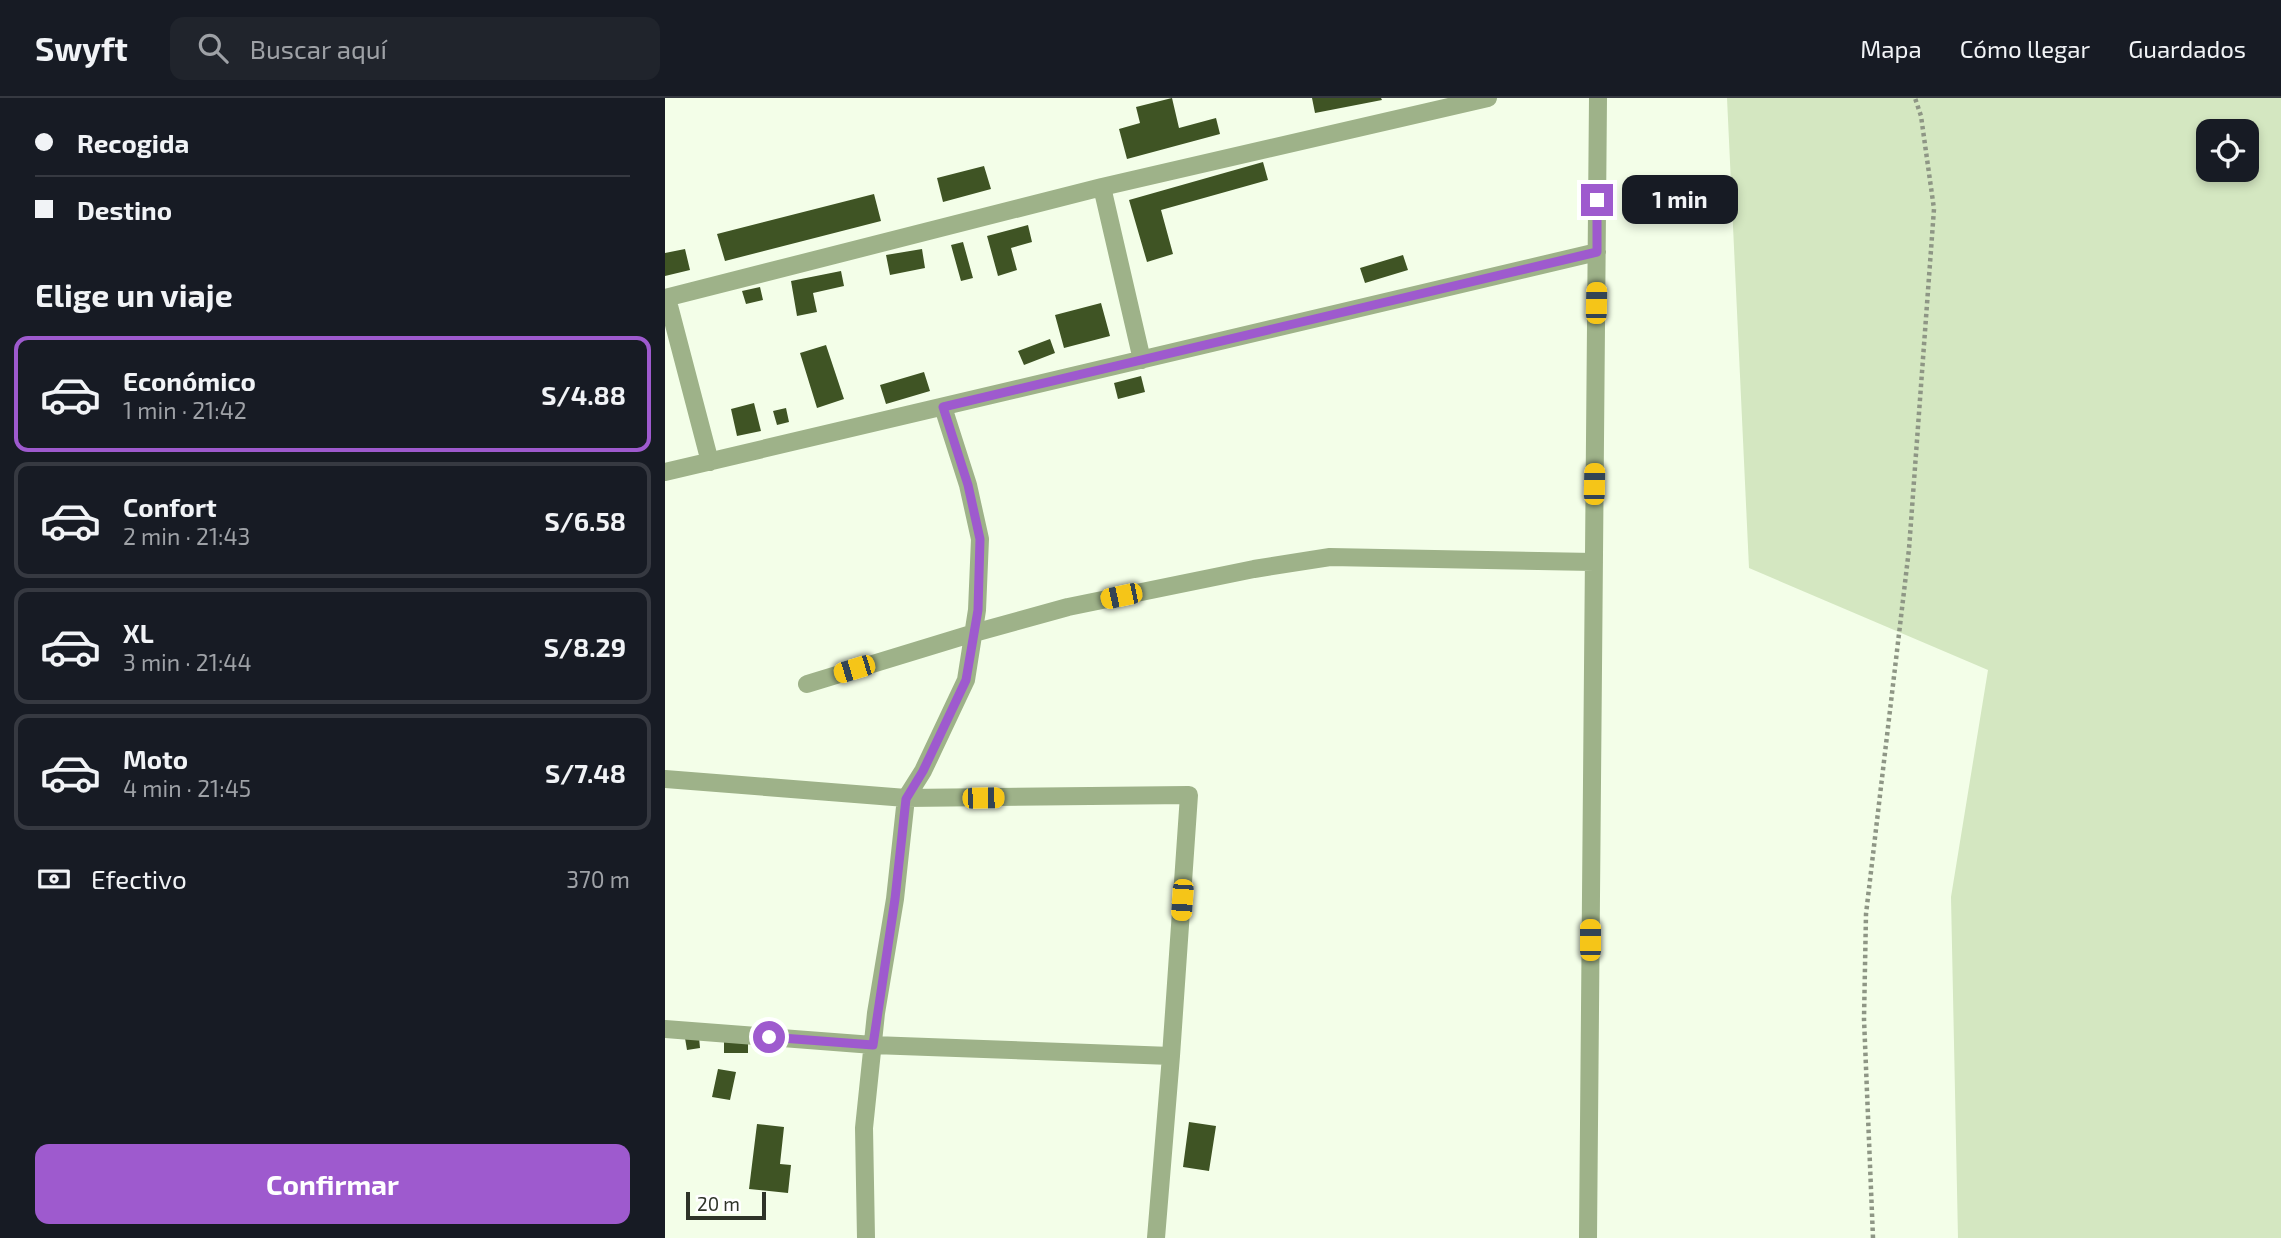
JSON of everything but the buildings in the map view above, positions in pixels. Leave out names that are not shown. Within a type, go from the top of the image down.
[{"type":"street","points":[[710,462],[666,298],[1102,187],[1488,98]]},
{"type":"street","points":[[1588,1238],[1598,98]]},
{"type":"street","points":[[1102,187],[1142,359]]},
{"type":"street","points":[[665,472],[1597,252]]},
{"type":"street","points":[[866,1238],[864,1128],[906,799],[923,771],[966,680],[978,610],[980,539],[968,485],[943,407]]},
{"type":"street","points":[[807,684],[1068,607],[1254,569],[1331,557],[1594,562]]},
{"type":"street","points":[[665,779],[906,799],[1189,795],[1156,1238]]},
{"type":"street","points":[[665,1029],[873,1045],[1171,1056]]},
{"type":"path","points":[[1873,1238],[1864,1019],[1866,914],[1906,586],[1934,209],[1921,116],[1915,98]]},
{"type":"green space","points":[[1727,98],[2281,98],[2281,1238],[1958,1238],[1951,897],[1988,670],[1749,568]]},
{"type":"route","points":[[769,1037],[873,1045],[895,899],[906,799],[923,771],[966,680],[978,610],[980,539],[968,485],[943,407],[1597,252],[1597,200]]}]
